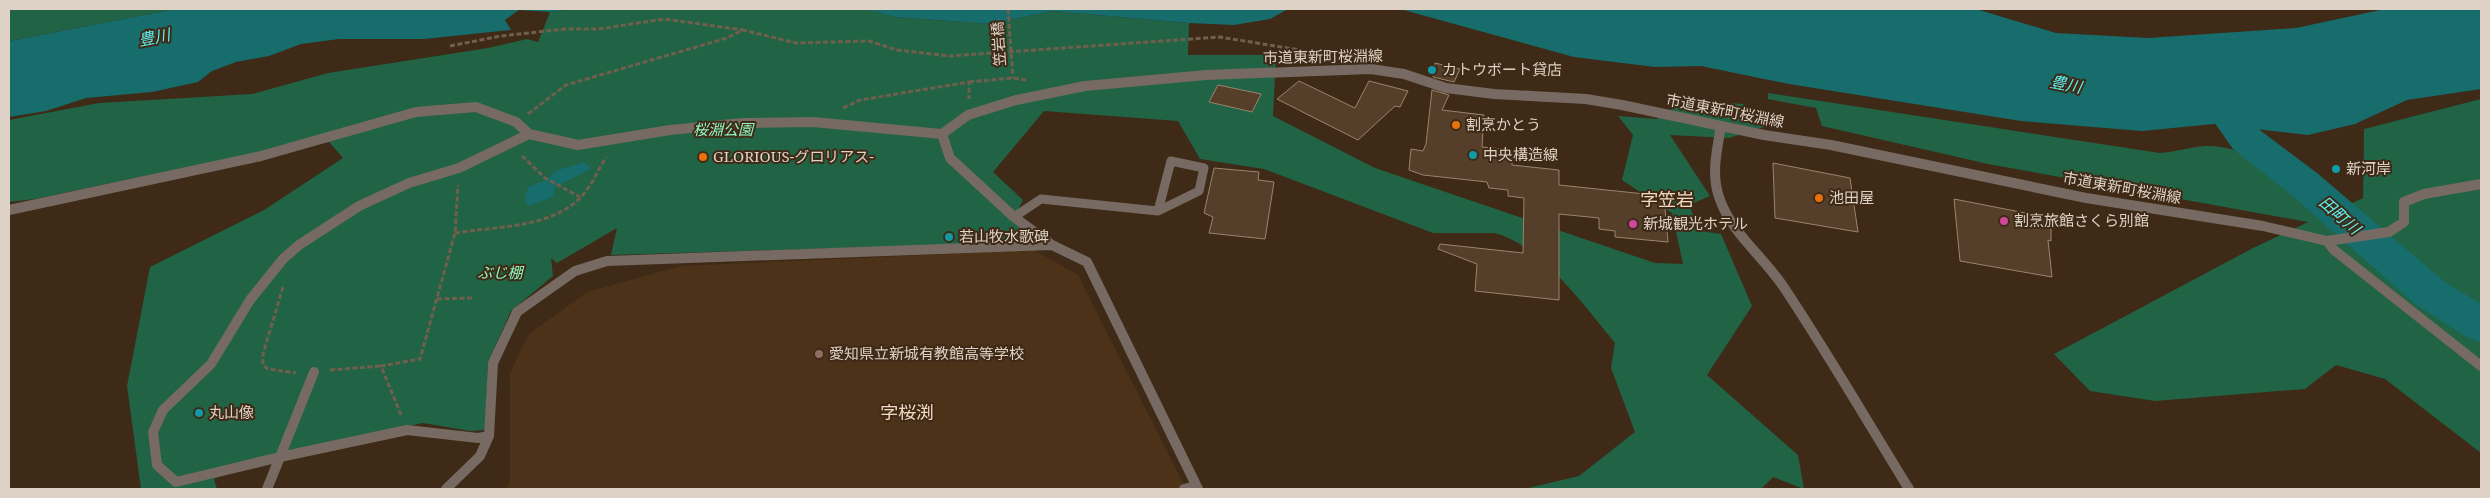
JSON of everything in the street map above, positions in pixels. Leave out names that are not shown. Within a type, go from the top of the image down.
[{"type":"street","name":"市道東新町桜淵線","points":[[942,134],[968,115],[1016,100],[1085,86],[1206,75],[1371,69],[1392,70],[1446,88],[1494,94],[1586,99],[1721,126],[1831,145],[2086,198],[2263,226],[2327,241],[2388,232],[2404,222],[2404,202],[2424,194],[2481,184]]},
{"type":"street","points":[[9,210],[261,156],[416,112],[476,107],[516,122],[529,134],[578,145],[607,142],[670,130],[743,123],[813,122],[942,134],[950,158],[1014,217],[1052,245],[1087,262],[1197,488],[1184,489]]},
{"type":"street","points":[[1721,126],[1715,179],[1721,204],[1731,226],[1769,266],[1782,285],[1909,489]]},
{"type":"street","points":[[488,436],[478,438],[407,430],[280,457],[176,482],[157,465],[153,432],[163,410],[211,364],[250,300],[283,259],[299,244],[359,206],[383,194],[409,183],[459,168],[529,134]]},
{"type":"street","points":[[2327,241],[2334,250],[2481,366]]},
{"type":"street","points":[[446,489],[480,456],[488,436],[493,363],[517,312],[574,271],[607,261],[1052,245]]},
{"type":"street","points":[[267,489],[314,372]]},
{"type":"lane","points":[[1014,217],[1041,199],[1158,211],[1199,191],[1204,168],[1187,162],[1171,161],[1158,211]]},
{"type":"path","name":"笠岩橋","points":[[969,82],[1013,78],[1008,9]]},
{"type":"path","points":[[450,46],[500,36],[566,29],[599,30],[664,19],[744,30],[796,43],[870,41],[897,50],[949,56],[1220,37],[1326,54]]},
{"type":"path","points":[[516,122],[566,85],[727,38],[744,30]]},
{"type":"path","points":[[813,122],[860,100],[969,82],[968,115]]},
{"type":"path","points":[[455,233],[528,223],[559,212],[580,198],[606,157],[607,142]]},
{"type":"path","points":[[508,144],[530,162],[545,178],[580,198]]},
{"type":"path","points":[[284,284],[262,354],[263,365],[268,370],[279,372],[314,372],[382,366],[420,359],[455,233],[459,168]]},
{"type":"path","points":[[437,299],[473,298]]},
{"type":"path","points":[[382,366],[407,430]]},
{"type":"shaded area","name":"愛知県立新城有教館高等学校","points":[[1034,250],[1078,275],[1186,489],[504,489],[510,483],[510,373],[528,335],[587,292],[681,266]]},
{"type":"green space","points":[[9,9],[175,9],[9,41]]},
{"type":"green space","name":"桜淵公園","points":[[573,9],[866,9],[894,17],[992,24],[1052,11],[1189,23],[1188,55],[1276,55],[1273,116],[1375,168],[1655,263],[1683,264],[1672,213],[1622,180],[1633,135],[1618,116],[1657,119],[1676,106],[1707,112],[1713,102],[1743,104],[1764,127],[1729,138],[1670,135],[1710,196],[1689,205],[1700,231],[1721,234],[1752,306],[1707,375],[1798,455],[1804,489],[1773,477],[1761,489],[1524,489],[1579,476],[1635,432],[1611,368],[1615,343],[1576,296],[1545,263],[1511,239],[1494,233],[1433,233],[1264,169],[1200,159],[1178,121],[1044,111],[993,172],[1023,200],[1014,217],[1040,242],[611,255],[617,228],[557,263],[551,258],[553,276],[511,311],[488,362],[485,430],[470,431],[423,423],[268,456],[214,479],[217,489],[141,489],[127,386],[150,267],[264,210],[343,158],[329,142],[269,150],[35,199],[9,202],[9,120],[99,103],[252,94],[328,73],[488,48],[527,39],[538,42],[550,12]]},
{"type":"green space","points":[[1768,93],[2160,153],[2205,146],[2223,147],[2256,159],[2271,169],[2325,216],[2363,198],[2364,129],[2481,99],[2481,453],[2385,379],[2336,365],[2305,389],[2155,401],[2090,391],[2054,354],[2253,248],[2308,222],[1988,164],[1822,126],[1816,108],[1768,99]]},
{"type":"water","name":"豊川","points":[[175,9],[573,9],[550,12],[519,10],[505,20],[511,30],[424,39],[339,39],[301,44],[269,56],[236,62],[212,71],[198,82],[152,92],[86,98],[46,111],[9,117],[9,41]]},
{"type":"water","points":[[866,9],[1288,9],[1270,19],[1234,25],[1052,11],[992,24],[894,17]]},
{"type":"water","name":"豊川","points":[[1400,9],[1976,9],[2056,33],[2148,38],[2296,28],[2385,9],[2481,9],[2481,89],[2407,100],[2355,124],[2308,135],[2214,124],[2142,131],[2021,121],[1789,84],[1701,66],[1655,67],[1574,57]]},
{"type":"water","points":[[584,162],[591,168],[554,189],[553,197],[528,206],[525,200],[528,187],[548,179],[555,171]]},
{"type":"building","points":[[1435,63],[1460,69],[1454,82],[1433,77]]},
{"type":"building","points":[[1299,81],[1355,108],[1369,81],[1408,91],[1400,107],[1395,106],[1358,140],[1277,99]]},
{"type":"building","points":[[1218,85],[1261,94],[1252,112],[1209,102]]},
{"type":"building","name":"新城観光ホテル","points":[[1432,90],[1449,95],[1442,110],[1484,115],[1482,147],[1512,150],[1512,165],[1559,170],[1559,185],[1664,196],[1668,242],[1615,237],[1615,231],[1599,229],[1599,218],[1559,214],[1559,300],[1475,291],[1477,264],[1438,249],[1440,244],[1523,253],[1524,198],[1508,196],[1508,190],[1489,188],[1487,182],[1423,175],[1409,170],[1411,149],[1423,151],[1426,144]]},
{"type":"building","points":[[1773,163],[1850,178],[1858,232],[1775,218]]},
{"type":"building","points":[[1214,168],[1259,172],[1258,180],[1274,182],[1265,239],[1209,233],[1213,217],[1204,213]]},
{"type":"building","points":[[1954,199],[2051,218],[2051,241],[2048,240],[2052,277],[1960,261]]},
{"type":"waterway","name":"田町川","points":[[2211,92],[2247,140],[2303,183],[2430,293],[2481,325]]},
{"type":"place","name":"カトウボート貸店","points":[[1432,70]]},
{"type":"place","name":"割烹かとう","points":[[1456,125]]},
{"type":"place","name":"中央構造線","points":[[1473,155]]},
{"type":"place","name":"GLORIOUS-グロリアス-","points":[[703,157]]},
{"type":"place","name":"新河岸","points":[[2336,169]]},
{"type":"place","name":"池田屋","points":[[1819,198]]},
{"type":"place","name":"割烹旅館さくら別館","points":[[2004,221]]},
{"type":"place","name":"新城観光ホテル","points":[[1633,224]]},
{"type":"place","name":"若山牧水歌碑","points":[[949,237]]},
{"type":"place","name":"愛知県立新城有教館高等学校","points":[[819,354]]},
{"type":"place","name":"丸山像","points":[[199,413]]},
{"type":"district","name":"字笠岩","points":[[1667,200]]},
{"type":"district","name":"字桜渕","points":[[907,413]]},
{"type":"park label","name":"ぶじ棚","points":[[500,273]]}]
